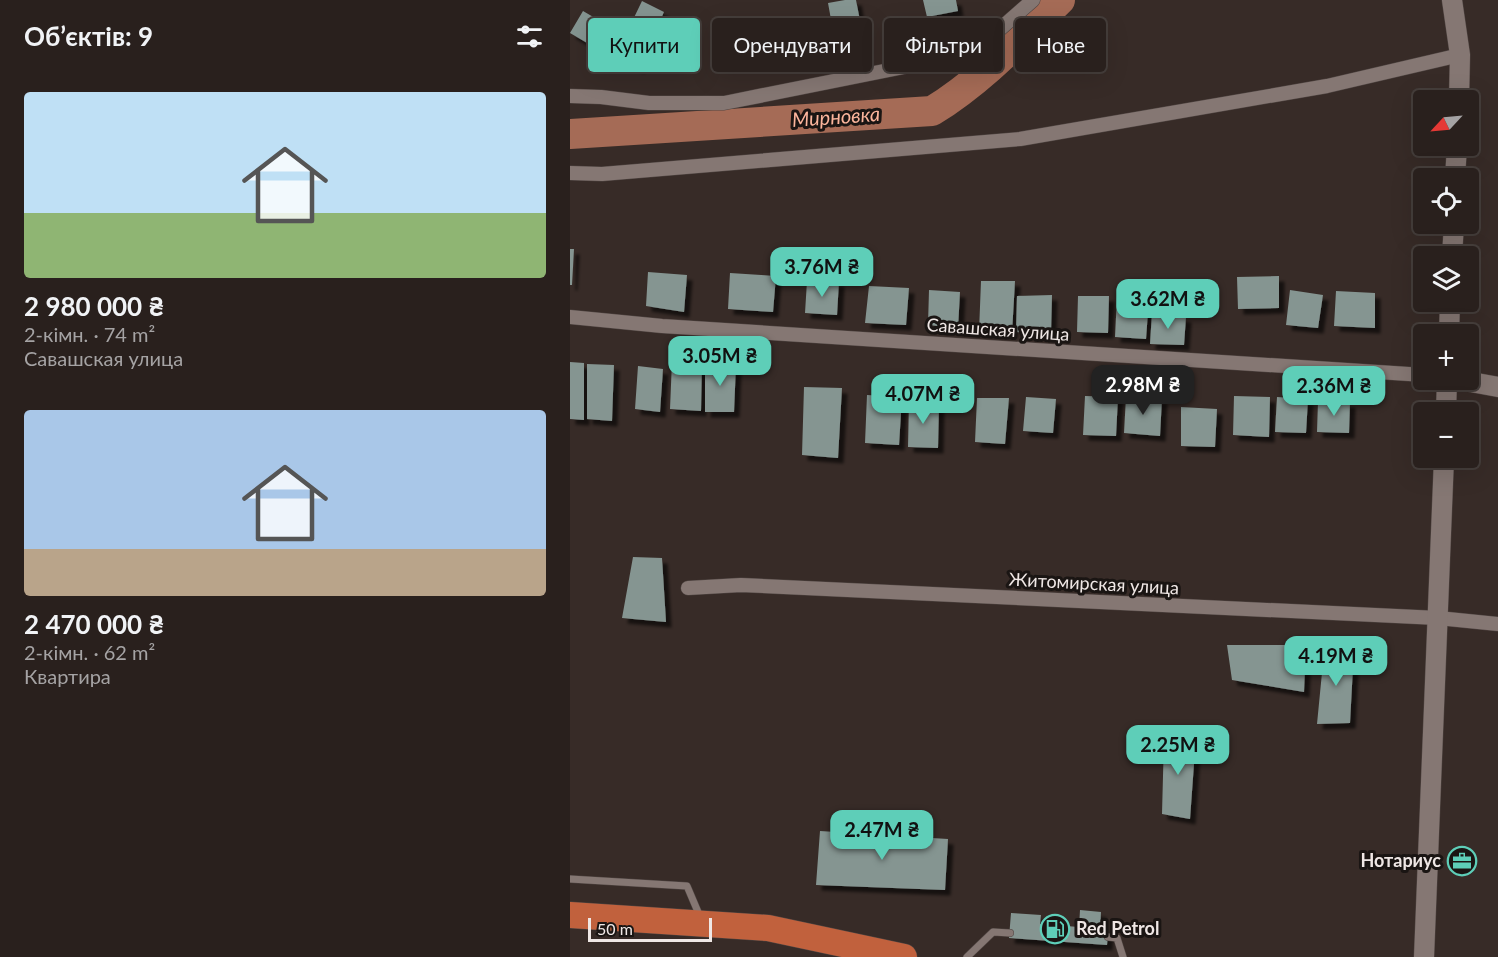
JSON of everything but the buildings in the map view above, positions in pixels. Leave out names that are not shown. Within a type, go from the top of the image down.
[{"type":"highway","points":[[570,915],[768,928],[904,957]]},
{"type":"main road","points":[[1452,0],[1460,55],[1459,90]]},
{"type":"main road","points":[[1479,384],[1498,387]]},
{"type":"main road","points":[[1425,957],[1444,468]]},
{"type":"street","points":[[570,96],[649,103],[724,103],[934,61],[1000,29],[1033,0]]},
{"type":"street","points":[[570,173],[602,174],[1020,139],[1327,86],[1460,55]]},
{"type":"street","name":"Савашская улица","points":[[570,316],[674,327],[1413,374]]},
{"type":"street","name":"Житомирская улица","points":[[688,588],[741,585],[1438,618],[1498,624]]},
{"type":"lane","points":[[570,879],[687,886],[703,924]]},
{"type":"lane","points":[[966,957],[993,932],[1010,933]]},
{"type":"lane","points":[[1108,937],[1117,938],[1123,957]]},
{"type":"waterway","name":"Мирновка","points":[[570,134],[932,111],[983,73],[1060,0]]},
{"type":"place","name":"Нотариус","points":[[1462,861]]},
{"type":"place","name":"Red Petrol","points":[[1055,929]]}]
